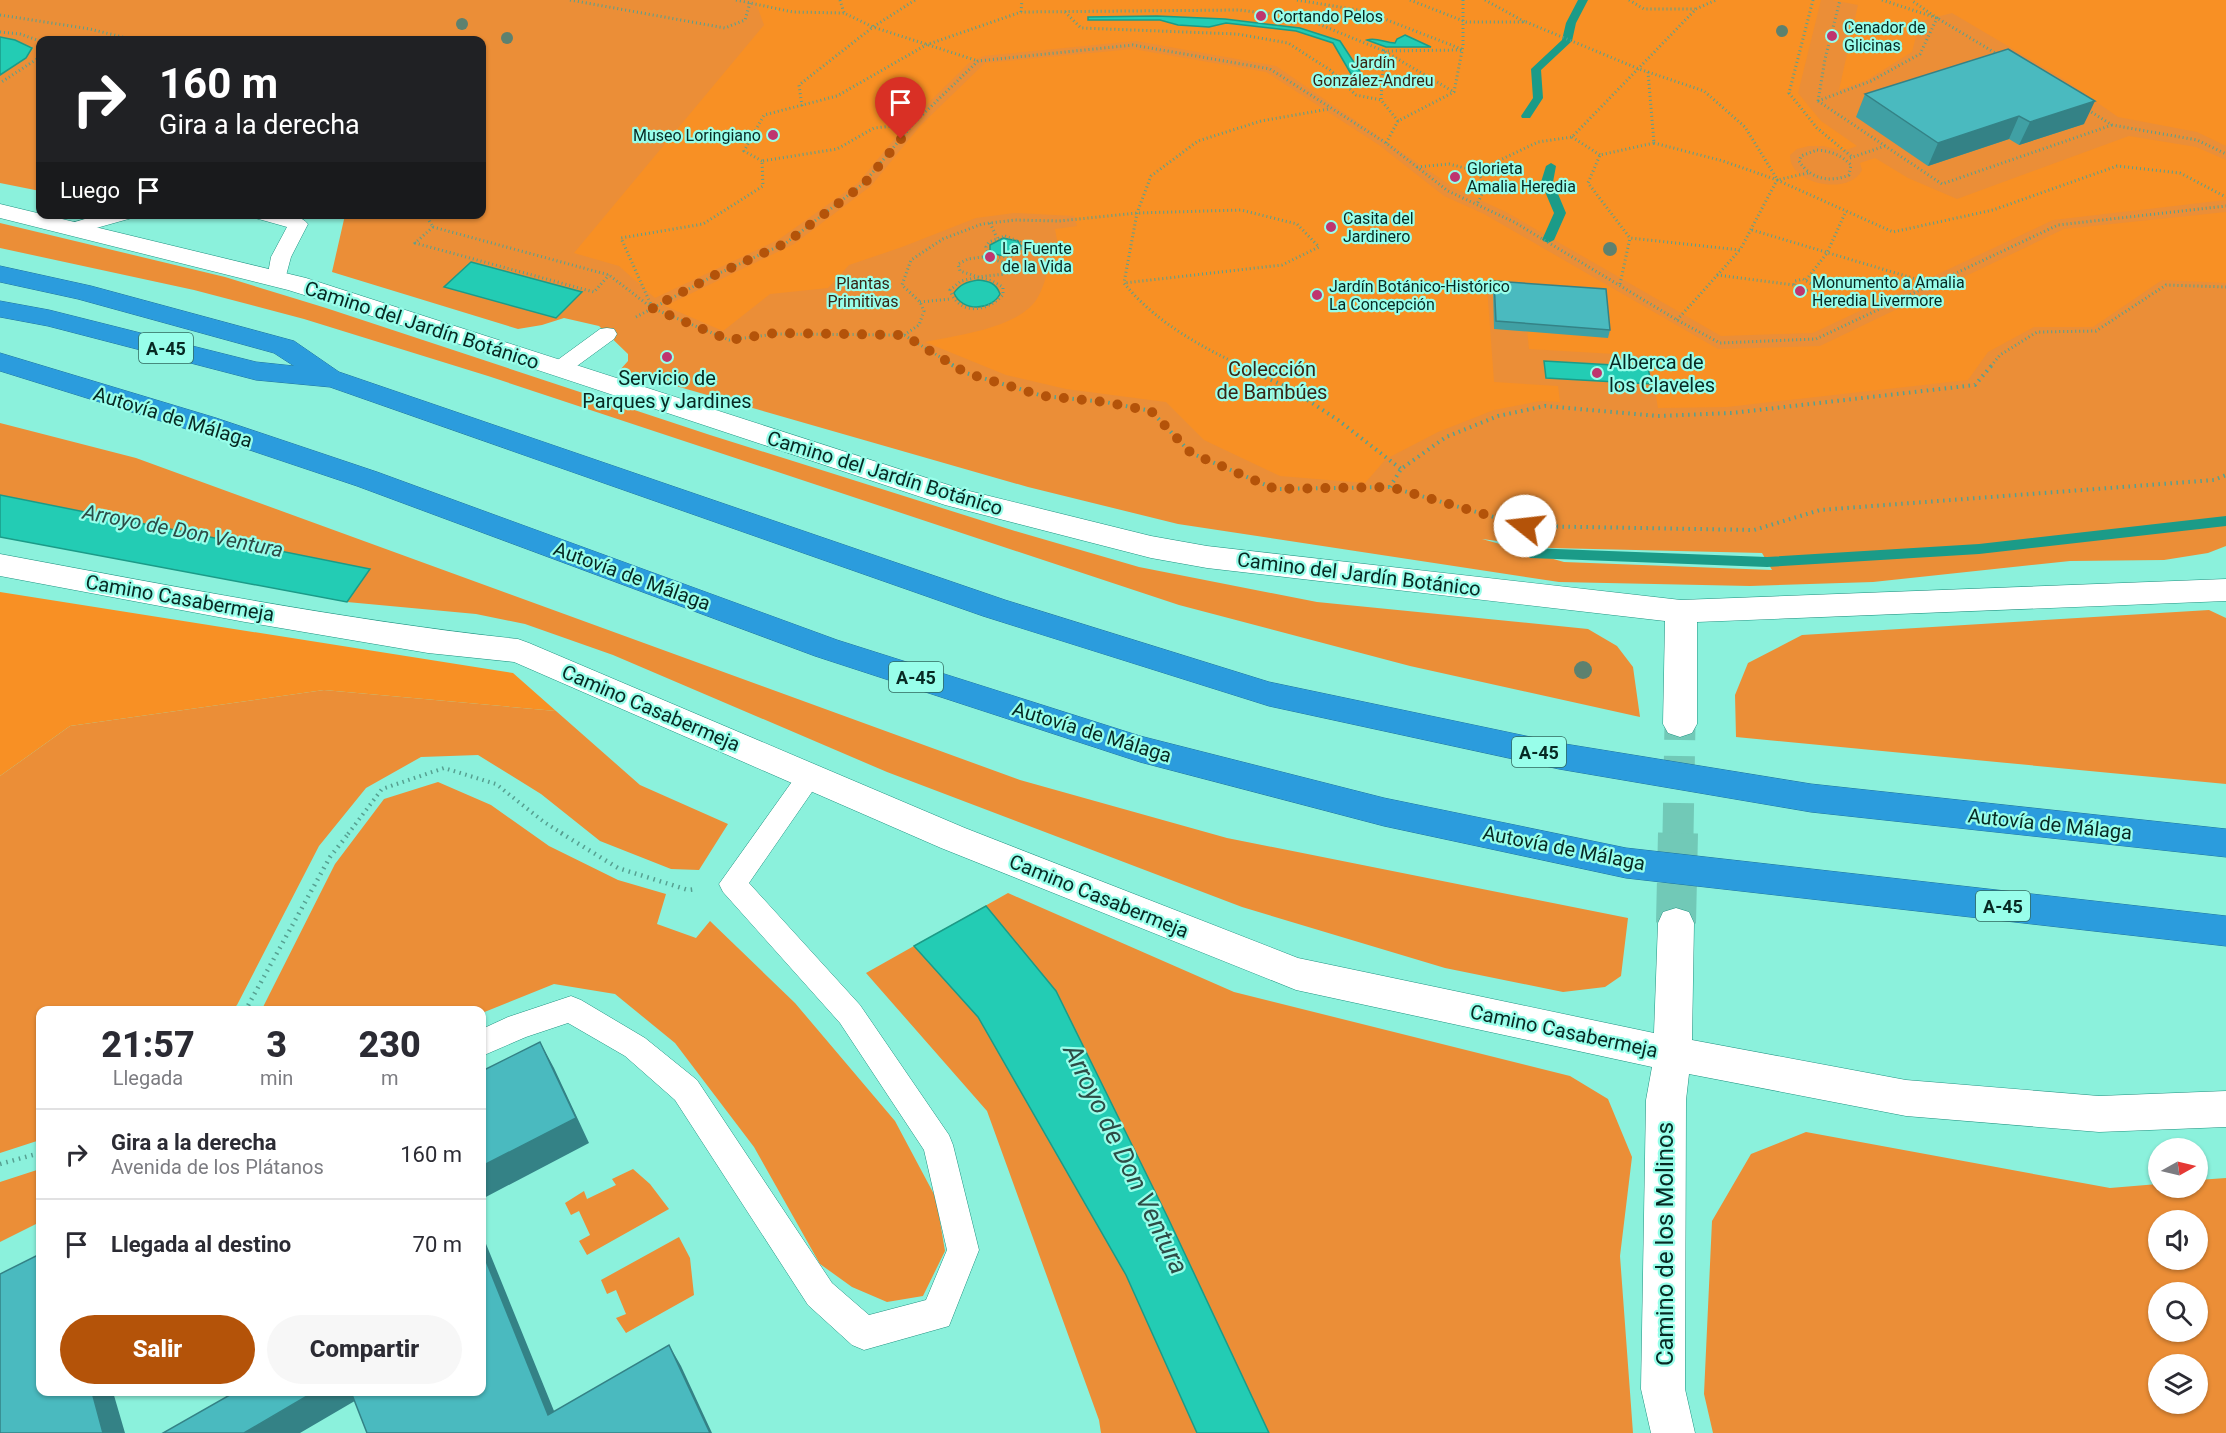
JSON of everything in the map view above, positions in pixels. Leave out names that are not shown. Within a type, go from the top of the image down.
[{"type":"highway","points":[[0,273],[82,292],[284,347],[333,380]]},
{"type":"highway","name":"Autovía de Málaga","points":[[0,309],[49,318],[256,371],[333,380],[994,608],[1269,694],[1559,756],[1800,796],[2226,843]]},
{"type":"highway","name":"Autovía de Málaga","points":[[0,362],[206,425],[367,479],[826,648],[1140,749],[1383,812],[1626,863],[2226,931]]},
{"type":"highway","points":[[0,386],[76,387]]},
{"type":"street","name":"Camino del Jardín Botánico","points":[[0,211],[277,279],[432,326],[955,498],[1151,547],[1207,557],[1681,611],[2226,590]]},
{"type":"street","name":"Camino Casabermeja","points":[[0,565],[246,611],[428,641],[518,651],[953,838],[1296,974],[1673,1054],[1906,1098],[2099,1114],[2226,1109]]},
{"type":"street","points":[[1680,724],[1681,611]]},
{"type":"street","points":[[1673,1054],[1676,923]]},
{"type":"street","name":"Camino de los Molinos","points":[[1673,1054],[1666,1100],[1664,1389],[1673,1433]]},
{"type":"lane","points":[[75,228],[107,219]]},
{"type":"lane","points":[[277,279],[281,257],[298,224],[280,219]]},
{"type":"lane","points":[[559,369],[607,334]]},
{"type":"lane","points":[[486,1041],[518,1026],[571,1009],[635,1047],[686,1090],[820,1294],[864,1333],[937,1314],[963,1250],[938,1145],[850,1014],[733,884],[810,776]]},
{"type":"path","points":[[570,0],[725,28],[745,20],[750,3]]},
{"type":"path","points":[[736,0],[793,12],[844,13],[873,27],[978,61],[1133,45],[1270,69],[1386,143],[1448,191],[1514,222],[1677,320],[1720,343],[1816,339],[2058,225],[2226,206]]},
{"type":"path","points":[[840,0],[844,13]]},
{"type":"path","points":[[802,106],[799,85],[873,27],[915,0]]},
{"type":"path","points":[[1022,0],[1022,12]]},
{"type":"path","points":[[1297,0],[1364,11],[1464,50]]},
{"type":"path","points":[[1410,0],[1466,22],[1526,22]]},
{"type":"path","points":[[1386,143],[1398,121],[1454,92],[1464,50],[1466,22],[1463,0]]},
{"type":"path","points":[[1485,0],[1526,22],[1639,69],[1704,91],[1745,127],[1777,180]]},
{"type":"path","points":[[1629,0],[1644,9],[1696,9]]},
{"type":"path","points":[[1416,167],[1449,164],[1476,171],[1538,142],[1572,137],[1696,9],[1716,0]]},
{"type":"path","points":[[1813,0],[1788,93],[1811,124],[1827,140],[1852,157]]},
{"type":"path","points":[[1818,101],[1825,59],[1840,0]]},
{"type":"path","points":[[1882,0],[1937,18]]},
{"type":"path","points":[[1911,0],[2005,59]]},
{"type":"path","points":[[914,124],[874,128],[837,149],[762,161],[744,151],[764,115],[837,96],[926,45],[1022,12],[1239,10],[1304,18],[1384,51],[1454,92]]},
{"type":"path","points":[[1065,11],[1082,28],[1237,34],[1288,44],[1329,69],[1356,95],[1381,100],[1398,121]]},
{"type":"path","points":[[0,15],[116,36]]},
{"type":"path","points":[[1818,101],[1871,81],[1920,54],[1937,18]]},
{"type":"path","points":[[0,32],[20,34],[36,40]]},
{"type":"path","points":[[1384,51],[1464,50]]},
{"type":"path","points":[[1381,100],[1384,51]]},
{"type":"path","points":[[0,83],[36,60]]},
{"type":"path","points":[[652,308],[715,275],[786,243],[864,184],[914,124],[978,61]]},
{"type":"path","points":[[1648,72],[1654,143]]},
{"type":"path","points":[[1818,101],[1942,184],[2112,125]]},
{"type":"path","points":[[2083,107],[2112,125],[2197,140],[2226,154]]},
{"type":"path","points":[[1330,109],[1261,121],[1198,141],[1151,176],[1137,213],[1124,283],[1138,301],[1205,349],[1289,388],[1338,420],[1401,469]]},
{"type":"path","points":[[1572,137],[1600,154],[1654,143],[1723,161],[1777,180],[1893,232],[1993,210],[2117,166],[2180,173],[2226,196]]},
{"type":"path","points":[[1846,159],[1885,146]]},
{"type":"path","points":[[1828,151],[1846,159],[1851,165],[1851,171],[1844,177],[1829,179],[1808,173],[1801,167],[1799,161],[1801,156],[1808,152],[1828,151]]},
{"type":"path","points":[[1600,154],[1588,183],[1630,238],[1740,250]]},
{"type":"path","points":[[652,308],[621,238],[703,224],[763,186],[762,161]]},
{"type":"path","points":[[1476,171],[1486,186],[1476,204]]},
{"type":"path","points":[[1777,180],[1808,173]]},
{"type":"path","points":[[1677,320],[1740,250],[1777,180]]},
{"type":"path","points":[[904,335],[919,325],[924,311],[920,302],[902,285],[911,260],[943,239],[990,223],[1015,220],[1059,221],[1137,213],[1241,210],[1297,224],[1319,247],[1282,265],[1124,283]]},
{"type":"path","points":[[1806,280],[1827,253],[1846,212]]},
{"type":"path","points":[[428,219],[433,227],[609,275],[652,308],[729,340],[776,333],[904,335],[966,373],[1043,396],[1105,402],[1151,411],[1191,453],[1275,489],[1390,487],[1525,526],[1754,530],[1820,510],[2214,480],[2226,475]]},
{"type":"path","points":[[990,223],[997,238]]},
{"type":"path","points":[[433,227],[415,243],[594,292],[609,275]]},
{"type":"path","points":[[1752,230],[1930,284]]},
{"type":"path","points":[[995,258],[988,253],[986,247],[989,242],[997,238],[1014,238],[1023,247],[1020,253],[1013,257],[995,258],[967,259],[958,264],[960,271],[967,275],[983,276],[995,280],[1002,287],[1003,295],[997,303],[986,308],[972,309],[959,306],[951,299],[950,290],[956,282],[969,278],[983,276],[1005,274],[1008,268],[1007,262],[995,258]]},
{"type":"path","points":[[1620,284],[1630,238]]},
{"type":"path","points":[[1717,275],[1794,285],[1805,291],[1812,289],[1813,285],[1806,280],[1795,281],[1794,285]]},
{"type":"path","points":[[1390,487],[1401,469],[1446,437],[1498,416],[1545,406],[1658,416],[1732,413],[1975,384],[2000,355],[2037,332],[2096,331],[2166,285],[2226,287]]},
{"type":"path","points":[[920,302],[951,299]]},
{"type":"path","points":[[248,1006],[330,857],[382,789],[444,768],[496,784],[544,822],[618,868],[688,890],[733,884]]},
{"type":"path","points":[[0,1164],[36,1154]]},
{"type":"green space","name":"Jardín Botánico-Histórico La Concepción","points":[[0,0],[2226,0],[2226,546],[2208,553],[2164,560],[2070,561],[1873,582],[1750,586],[1559,582],[1178,524],[1028,487],[620,370],[628,361],[628,354],[599,326],[564,318],[518,329],[332,272],[344,219],[486,219],[486,36],[36,36],[36,190],[0,183]],"holes":[[[1482,539],[1551,548],[1762,553],[1772,570],[1564,562]]]},
{"type":"green space","name":"Jardín González-Andreu","points":[[755,0],[1821,0],[1798,93],[1821,121],[1857,146],[1843,151],[1823,146],[1797,149],[1790,155],[1792,165],[1799,174],[1809,180],[1821,184],[1846,183],[1862,170],[1860,163],[1875,158],[1908,178],[1957,199],[2129,136],[2196,147],[2226,160],[2226,200],[2053,220],[1813,333],[1721,336],[1506,212],[1454,188],[1276,66],[1136,41],[984,56],[970,62],[905,126],[858,183],[778,240],[655,298],[619,266],[574,253],[764,25]]},
{"type":"green space","points":[[1832,0],[2226,0],[2226,146],[2197,132],[2118,117],[2065,80],[1952,13],[1920,21],[1912,52],[1867,80],[1839,90],[1858,5]]},
{"type":"green space","name":"Colección de Bambúes","points":[[1133,49],[1266,72],[1379,145],[1444,196],[1484,214],[1718,349],[1820,346],[2064,229],[2226,212],[2226,283],[2162,280],[2093,327],[2034,327],[1988,352],[1968,380],[1727,407],[1658,408],[1649,356],[1529,349],[1523,289],[1487,287],[1494,382],[1558,386],[1560,402],[1540,401],[1494,410],[1438,432],[1386,459],[1365,483],[1280,476],[1204,440],[1166,402],[1066,389],[1006,375],[925,342],[971,333],[1003,323],[1030,308],[1038,297],[1058,245],[1055,229],[1077,226],[1074,216],[1014,213],[976,218],[849,265],[828,288],[770,294],[723,331],[665,306],[794,244],[871,186],[920,126],[985,63]]},
{"type":"green space","points":[[0,223],[225,277],[326,308],[710,435],[1015,531],[1139,567],[1317,602],[1588,629],[1617,646],[1633,667],[1640,717],[1410,666],[1179,605],[488,376],[304,319],[194,290],[0,248]]},
{"type":"green space","points":[[0,423],[136,458],[1020,780],[1227,838],[1628,918],[1621,976],[1605,987],[1563,992],[1445,968],[1242,907],[887,772],[613,655],[525,624],[476,614],[347,602],[369,569],[0,495]]},
{"type":"green space","points":[[0,592],[513,673],[556,711],[324,690],[70,726],[0,776]]},
{"type":"green space","points":[[2209,610],[2226,618],[2226,784],[1736,737],[1735,695],[1748,663],[1802,635]]},
{"type":"green space","points":[[324,690],[556,711],[640,785],[728,824],[699,870],[671,869],[600,841],[541,794],[478,755],[421,757],[366,788],[319,846],[236,1006],[36,1006],[36,1141],[0,1153],[0,776],[70,726]]},
{"type":"green space","points":[[438,782],[491,805],[549,846],[618,880],[666,894],[657,924],[696,938],[710,921],[795,1003],[895,1121],[936,1198],[945,1251],[923,1296],[887,1302],[852,1287],[820,1264],[754,1147],[675,1043],[615,994],[554,984],[486,1011],[486,1006],[264,1006],[335,864],[384,799]]},
{"type":"green space","points":[[1008,893],[1234,992],[1570,1076],[1608,1099],[1632,1157],[1620,1256],[1633,1433],[1101,1433],[1099,1420],[987,1111],[866,973]]},
{"type":"green space","points":[[1806,1132],[2110,1188],[2148,1185],[2148,1198],[2208,1198],[2208,1179],[2226,1178],[2226,1433],[1713,1433],[1704,1394],[1712,1221],[1751,1154]]},
{"type":"green space","points":[[633,1169],[650,1184],[669,1209],[587,1255],[579,1241],[590,1235],[579,1211],[571,1215],[565,1203],[584,1191],[587,1199],[616,1185],[612,1179]]},
{"type":"green space","points":[[36,1170],[36,1224],[0,1242],[0,1182]]},
{"type":"green space","points":[[679,1237],[690,1258],[694,1295],[626,1333],[616,1318],[626,1314],[616,1290],[607,1294],[601,1280]]},
{"type":"water","points":[[1157,16],[1225,19],[1300,28],[1340,41],[1363,76],[1354,79],[1333,43],[1296,31],[1226,23],[1209,27],[1178,25],[1160,20],[1088,20],[1088,17]]},
{"type":"water","points":[[1405,35],[1431,47],[1386,47],[1367,40],[1395,43],[1397,39]]},
{"type":"water","points":[[0,37],[15,40],[32,48],[26,58],[0,75]]},
{"type":"water","points":[[1003,238],[1018,241],[1021,246],[1019,252],[1004,256],[990,250],[990,245]]},
{"type":"water","points":[[471,262],[582,292],[556,318],[444,287]]},
{"type":"water","points":[[978,280],[994,285],[1000,294],[996,300],[984,306],[963,304],[954,293],[959,287]]},
{"type":"water","name":"Alberca de los Claveles","points":[[1544,361],[1648,367],[1651,384],[1546,378]]},
{"type":"water","points":[[0,495],[370,569],[347,602],[0,537]]},
{"type":"water","name":"Arroyo de Don Ventura","points":[[986,906],[1056,991],[1168,1218],[1269,1433],[1197,1433],[1126,1275],[978,1017],[914,946]]},
{"type":"building","points":[[2008,49],[2095,101],[2030,122],[2019,116],[1938,143],[1865,94]]},
{"type":"building","points":[[1494,281],[1606,289],[1610,330],[1496,321]]},
{"type":"building","points":[[540,1042],[576,1118],[486,1164],[486,1069]]},
{"type":"building","points":[[36,1256],[36,1396],[93,1396],[103,1433],[0,1433],[0,1274]]},
{"type":"building","points":[[486,1261],[548,1415],[669,1345],[710,1433],[367,1433],[353,1396],[486,1396]]},
{"type":"building","points":[[228,1396],[307,1396],[244,1433],[163,1433]]},
{"type":"waterway","points":[[1526,116],[1538,98],[1536,69],[1567,41],[1571,23],[1583,0]]},
{"type":"waterway","points":[[1548,240],[1560,213],[1547,182],[1551,166]]},
{"type":"waterway","points":[[1530,553],[1767,562],[1979,549],[2226,521]]},
{"type":"tunnel","points":[[1678,834],[1680,724]]},
{"type":"tunnel","points":[[1676,923],[1678,833]]},
{"type":"place","name":"Cortando Pelos","points":[[1261,16]]},
{"type":"place","name":"Cenador de Glicinas","points":[[1832,36]]},
{"type":"place","name":"Museo Loringiano","points":[[773,135]]},
{"type":"place","name":"Glorieta Amalia Heredia","points":[[1455,177]]},
{"type":"place","name":"Casita del Jardinero","points":[[1331,227]]},
{"type":"place","name":"La Fuente de la Vida","points":[[990,257]]},
{"type":"place","name":"Monumento a Amalia Heredia Livermore","points":[[1800,291]]},
{"type":"place","name":"Jardín Botánico-Histórico La Concepción","points":[[1317,295]]},
{"type":"place","name":"Servicio de Parques y Jardines","points":[[667,357]]},
{"type":"place","name":"Alberca de los Claveles","points":[[1597,373]]},
{"type":"route","points":[[901,139],[864,184],[786,243],[715,275],[652,308],[729,340],[776,333],[904,335],[966,373],[1043,396],[1105,402],[1151,411],[1191,453],[1275,489],[1390,487],[1525,526]]},
{"type":"park label","name":"Plantas Primitivas","points":[[863,292]]}]
